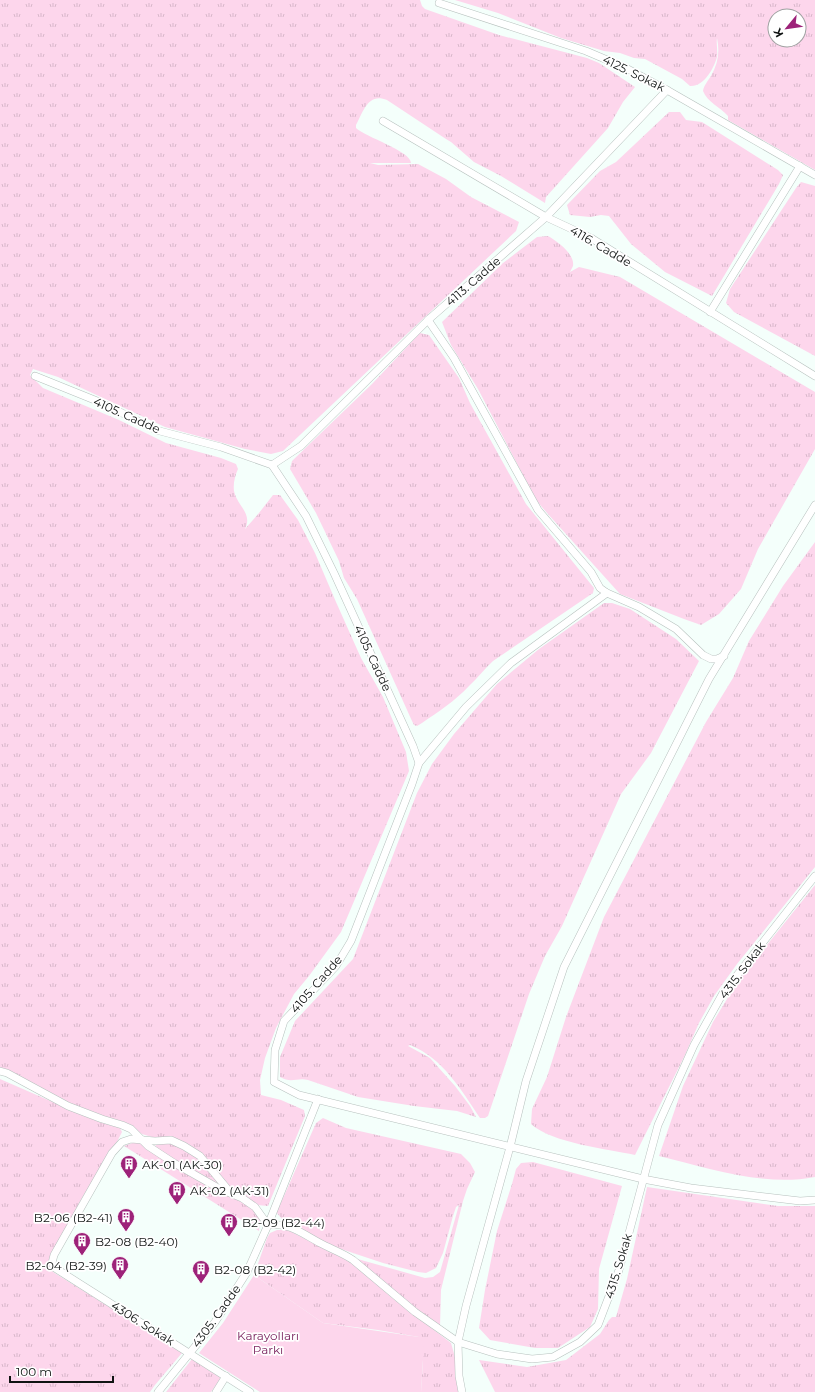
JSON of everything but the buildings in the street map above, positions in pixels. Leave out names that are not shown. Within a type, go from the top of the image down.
[{"type":"street","name":"4125. Sokak","points":[[439,4],[586,51],[626,68],[668,90],[815,175]]},
{"type":"street","name":"4113. Cadde","points":[[272,465],[301,446],[428,320],[546,216],[668,90]]},
{"type":"street","name":"4116. Cadde","points":[[384,121],[546,216],[591,238],[815,376]]},
{"type":"street","points":[[710,312],[800,166]]},
{"type":"street","points":[[428,320],[454,358],[538,510],[591,572],[600,588],[607,593],[639,607],[676,629],[703,655],[711,659],[717,659],[724,656]]},
{"type":"street","name":"4105. Cadde","points":[[36,376],[102,403],[156,430],[221,447],[272,465],[306,516],[334,573],[413,746],[419,763],[351,941],[336,966],[284,1021],[275,1050],[274,1082],[299,1095],[318,1099]]},
{"type":"street","points":[[462,1392],[459,1376],[458,1342],[468,1298],[510,1147],[526,1081],[564,966],[709,679],[815,505]]},
{"type":"street","points":[[419,763],[466,707],[511,663],[607,593]]},
{"type":"street","name":"4315. Sokak","points":[[268,1225],[277,1224],[292,1227],[321,1244],[343,1253],[415,1312],[458,1342],[497,1354],[532,1360],[553,1357],[580,1342],[598,1325],[619,1270],[658,1125],[694,1045],[723,992],[815,876]]},
{"type":"street","points":[[0,1071],[7,1073],[68,1106],[131,1129],[148,1146],[220,1189],[242,1198],[255,1207],[268,1225]]},
{"type":"street","points":[[318,1099],[643,1179],[691,1188],[800,1201],[815,1200]]},
{"type":"street","name":"4305. Cadde","points":[[158,1392],[215,1322],[247,1272],[268,1225],[318,1099]]},
{"type":"street","name":"4306. Sokak","points":[[142,1139],[131,1139],[122,1142],[112,1153],[54,1255],[52,1263],[55,1268],[250,1392]]},
{"type":"street","points":[[142,1139],[155,1141],[171,1140],[184,1146],[200,1156],[231,1193]]},
{"type":"street","points":[[216,1392],[226,1376]]},
{"type":"green space","points":[[0,0],[420,0],[425,9],[499,35],[587,58],[599,63],[635,87],[623,102],[608,128],[546,197],[545,203],[501,176],[474,162],[451,142],[387,100],[380,98],[375,99],[367,105],[356,125],[356,128],[404,154],[409,158],[411,163],[370,163],[378,165],[418,164],[446,179],[471,197],[519,222],[516,231],[283,451],[271,454],[245,449],[165,427],[58,377],[33,369],[30,375],[43,388],[119,420],[166,443],[221,458],[236,464],[238,469],[234,480],[234,491],[246,514],[247,523],[245,529],[273,495],[280,495],[298,520],[315,553],[361,658],[383,697],[406,752],[409,771],[341,932],[294,994],[276,1028],[265,1058],[260,1080],[261,1095],[281,1100],[304,1110],[305,1116],[268,1206],[257,1205],[226,1185],[214,1167],[192,1147],[175,1139],[152,1137],[142,1134],[130,1126],[82,1109],[0,1068]]},
{"type":"green space","points":[[455,0],[815,0],[815,170],[728,120],[728,116],[707,98],[703,91],[717,62],[718,48],[717,38],[717,57],[711,71],[700,83],[690,86],[682,79],[645,59],[604,51],[561,38],[498,13]]},
{"type":"green space","points":[[669,112],[680,112],[686,120],[702,122],[778,170],[783,175],[712,296],[665,272],[631,244],[609,216],[601,215],[590,217],[570,215],[567,205],[600,171],[616,162]]},
{"type":"green space","points":[[801,182],[815,186],[815,356],[734,312],[726,303],[730,289]]},
{"type":"green space","points":[[548,236],[556,241],[571,257],[573,266],[570,272],[579,267],[620,277],[815,392],[815,449],[758,549],[741,589],[719,614],[701,625],[620,594],[547,513],[536,500],[478,389],[451,345],[442,322],[503,263],[537,237]]},
{"type":"green space","points":[[420,333],[429,335],[459,378],[470,403],[526,504],[594,588],[593,593],[493,661],[458,697],[417,726],[414,725],[412,721],[357,599],[344,578],[339,561],[316,513],[290,469],[292,461],[372,384]]},
{"type":"green space","points":[[815,542],[815,867],[737,964],[714,996],[699,1023],[685,1055],[635,1155],[566,1141],[540,1131],[531,1124],[532,1109],[547,1077],[566,1017],[604,917],[706,722],[733,678],[749,641],[783,586]]},
{"type":"green space","points":[[604,603],[612,603],[630,609],[676,639],[699,661],[651,753],[621,794],[562,926],[545,956],[529,994],[488,1116],[485,1118],[480,1118],[442,1066],[422,1051],[410,1045],[408,1046],[430,1058],[455,1086],[470,1106],[476,1117],[457,1111],[358,1097],[308,1080],[288,1080],[280,1077],[280,1057],[295,1021],[353,959],[417,793],[432,764],[454,734],[497,684],[539,649]]},
{"type":"green space","points":[[815,885],[815,1177],[776,1180],[756,1178],[717,1171],[659,1156],[683,1086],[713,1022],[738,981]]},
{"type":"green space","points":[[0,1079],[78,1113],[119,1126],[122,1132],[82,1198],[50,1258],[50,1267],[53,1272],[182,1353],[150,1392],[0,1392]]},
{"type":"green space","points":[[323,1118],[346,1128],[461,1154],[470,1163],[475,1172],[463,1201],[441,1290],[440,1327],[408,1305],[354,1258],[425,1278],[433,1277],[440,1272],[459,1205],[456,1207],[443,1253],[436,1268],[426,1273],[383,1263],[329,1245],[282,1219],[276,1212],[316,1123]]},
{"type":"green space","points":[[135,1142],[140,1143],[148,1149],[235,1197],[254,1211],[260,1220],[259,1231],[124,1146]]},
{"type":"green space","points":[[176,1143],[195,1154],[221,1186],[162,1152],[155,1146],[157,1144]]},
{"type":"green space","points":[[533,1162],[622,1186],[599,1269],[598,1309],[590,1327],[558,1348],[535,1348],[490,1340],[479,1328],[497,1231],[516,1169],[521,1163]]},
{"type":"green space","points":[[647,1187],[778,1206],[815,1206],[815,1392],[495,1392],[479,1360],[527,1367],[566,1360],[600,1334],[612,1317],[616,1317],[627,1279]]},
{"type":"green space","points":[[277,1230],[288,1230],[345,1257],[391,1297],[451,1343],[455,1357],[458,1392],[421,1392],[423,1361],[419,1337],[323,1323],[254,1275],[267,1238],[270,1233]]},
{"type":"green space","name":"Karayolları Parkı","points":[[254,1275],[323,1323],[419,1337],[424,1343],[421,1392],[260,1392],[199,1353],[223,1323]]},
{"type":"green space","points":[[192,1359],[221,1378],[211,1392],[166,1392]]},
{"type":"place","name":"AK-01 (AK-30)","points":[[129,1179]]},
{"type":"place","name":"AK-02 (AK-31)","points":[[177,1205]]},
{"type":"place","name":"B2-06 (B2-41)","points":[[126,1232]]},
{"type":"place","name":"B2-09 (B2-44)","points":[[229,1237]]},
{"type":"place","name":"B2-08 (B2-40)","points":[[82,1256]]},
{"type":"place","name":"B2-04 (B2-39)","points":[[120,1280]]},
{"type":"place","name":"B2-08 (B2-42)","points":[[201,1284]]}]
